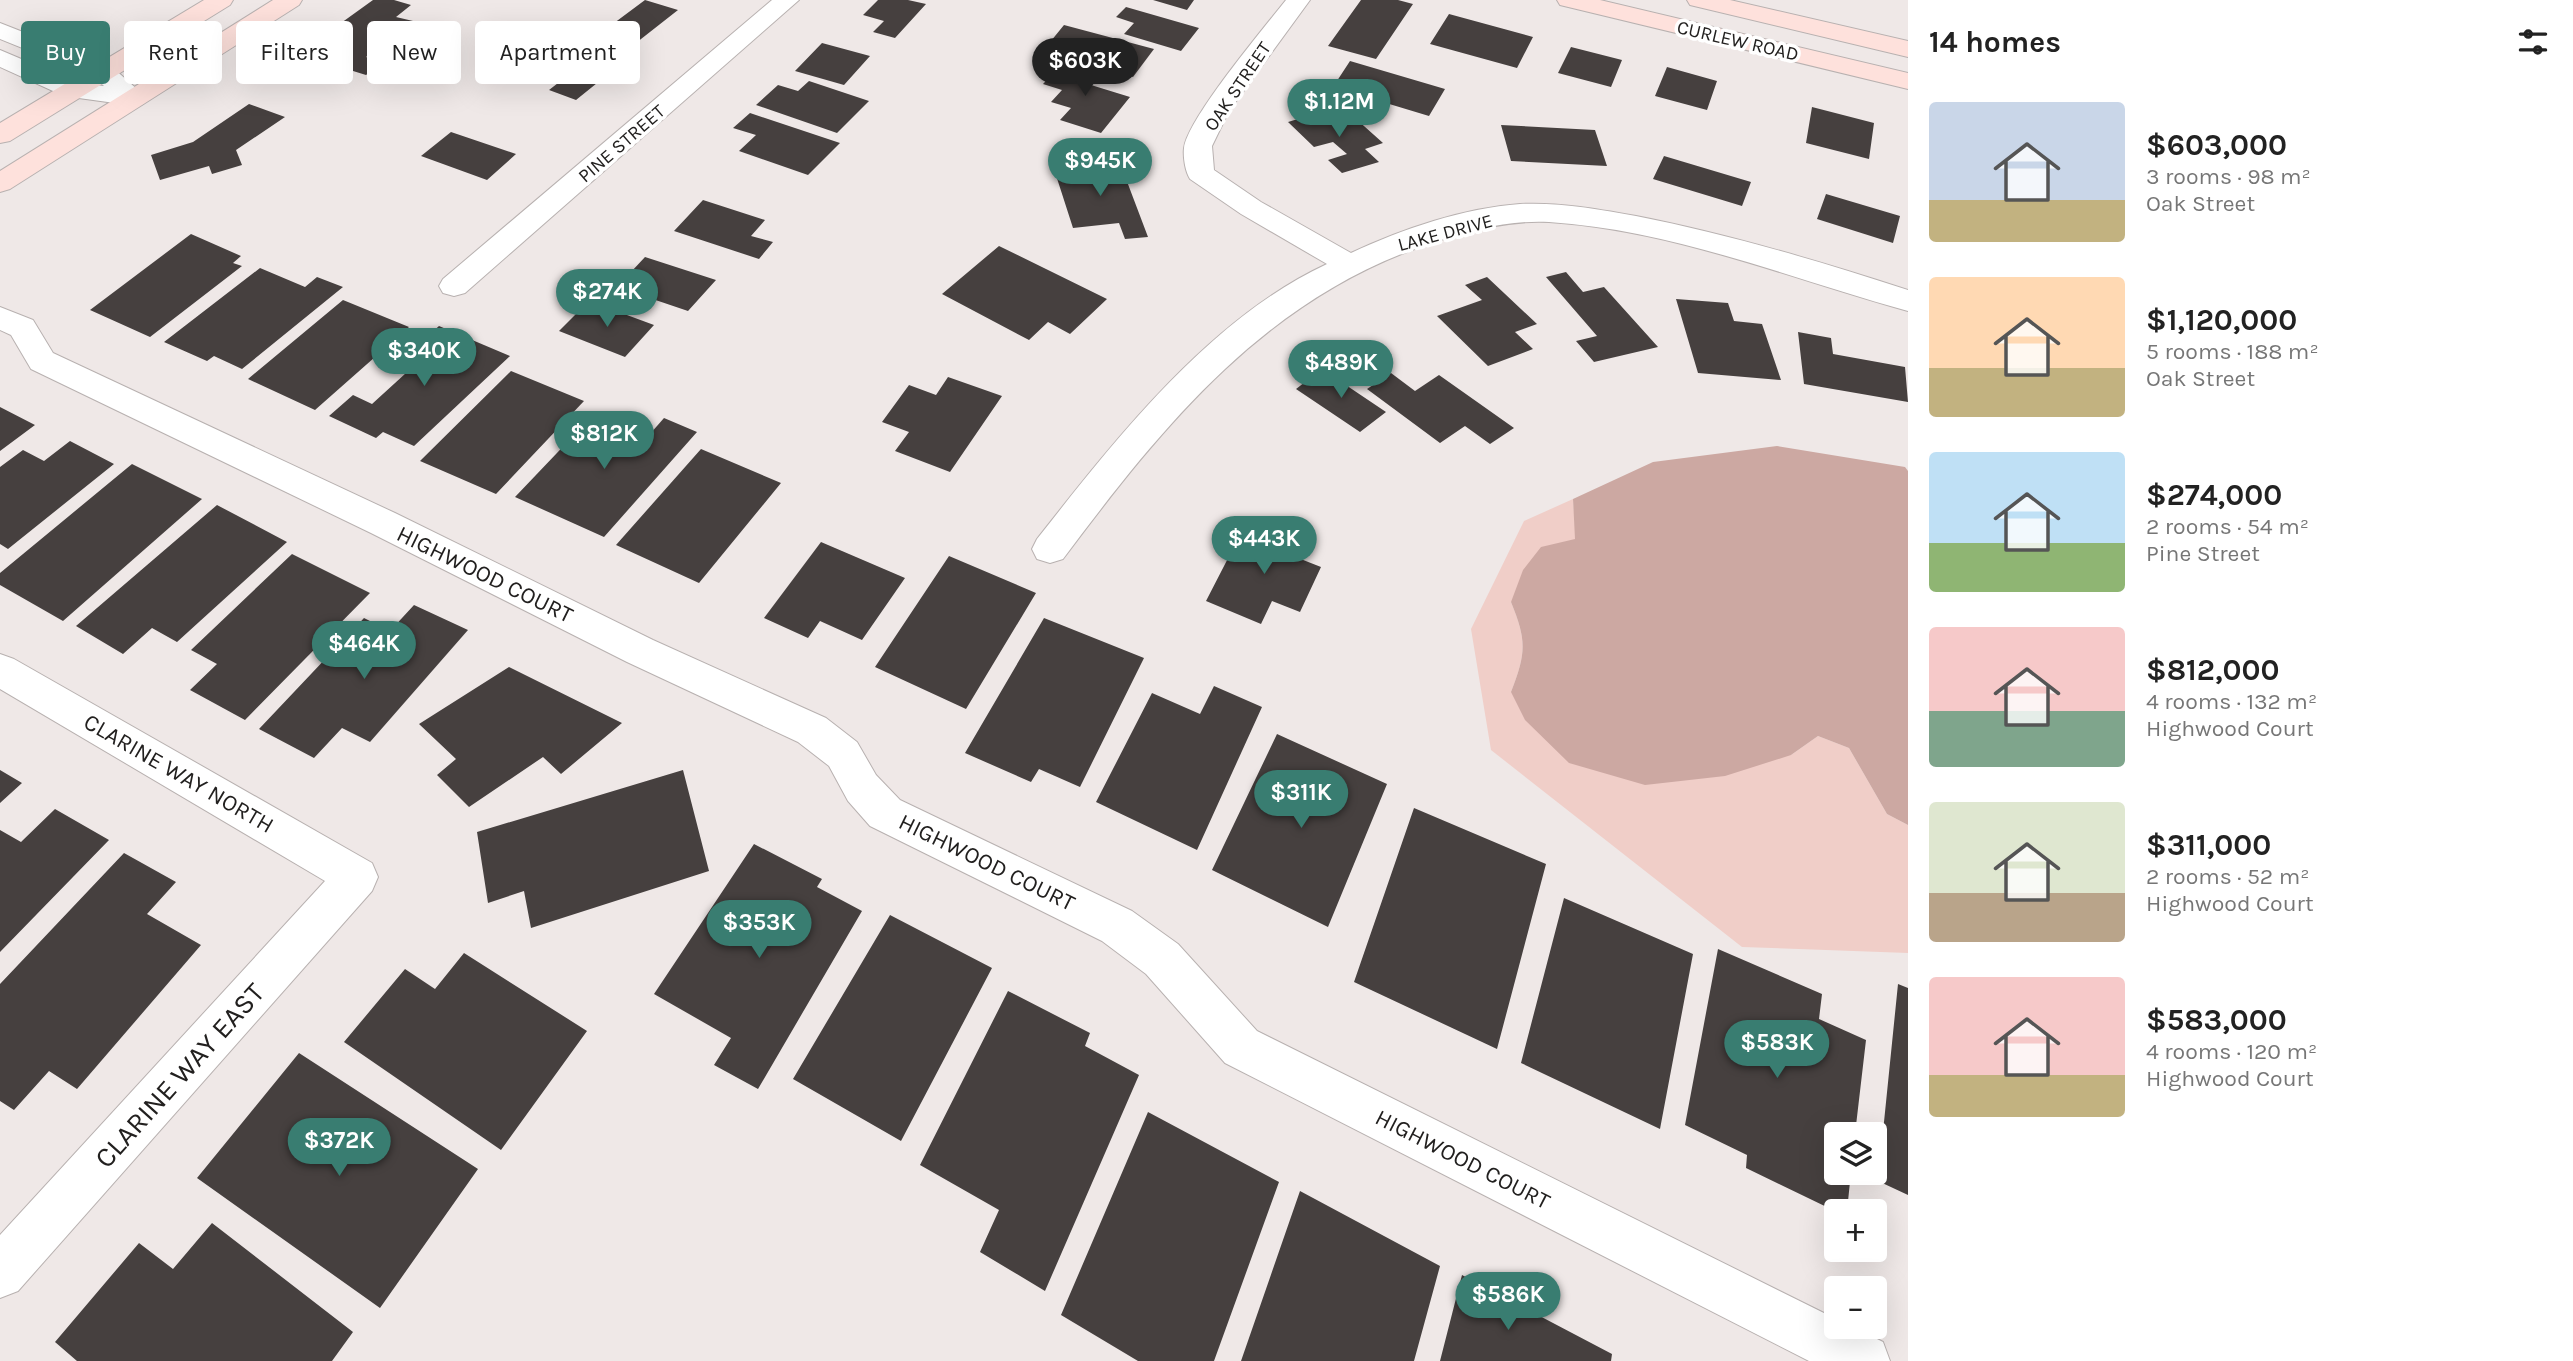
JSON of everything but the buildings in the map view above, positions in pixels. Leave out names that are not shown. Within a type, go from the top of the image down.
[{"type":"main road","points":[[110,68],[221,0]]},
{"type":"main road","points":[[0,183],[290,0]]},
{"type":"main road","name":"CURLEW ROAD","points":[[1569,0],[1908,81]]},
{"type":"main road","points":[[1651,0],[1703,13],[1831,31]]},
{"type":"main road","name":"CURLEW ROAD","points":[[1699,0],[1908,49]]},
{"type":"main road","points":[[1747,42],[1863,55],[1908,66]]},
{"type":"main road","points":[[0,135],[84,84]]},
{"type":"street","name":"PINE STREET","points":[[454,286],[787,0]]},
{"type":"street","name":"OAK STREET","points":[[1298,0],[1216,110],[1198,146],[1200,173],[1251,208],[1349,264]]},
{"type":"street","points":[[0,30],[21,39]]},
{"type":"street","points":[[0,58],[74,90],[134,98]]},
{"type":"street","points":[[110,78],[134,98]]},
{"type":"street","name":"LAKE DRIVE","points":[[1049,549],[1114,463],[1196,374],[1272,309],[1349,264],[1425,233],[1521,213],[1577,216],[1723,244],[1908,301]]},
{"type":"street","name":"HIGHWOOD COURT","points":[[0,318],[22,328],[42,360],[383,523],[640,651],[812,730],[843,754],[862,788],[885,813],[1116,926],[1161,959],[1241,1047],[1864,1361]]},
{"type":"street","name":"CLARINE WAY NORTH","points":[[0,670],[357,877]]},
{"type":"street","name":"CLARINE WAY EAST","points":[[0,1273],[357,877]]},
{"type":"shaded area","points":[[1777,446],[1905,467],[1908,471],[1908,825],[1887,814],[1849,748],[1818,736],[1791,755],[1725,776],[1645,785],[1569,763],[1525,720],[1511,692],[1520,667],[1523,647],[1520,627],[1511,602],[1523,570],[1541,547],[1575,539],[1573,499],[1653,462]]},
{"type":"shaded area","points":[[1573,499],[1576,539],[1511,602],[1520,627],[1523,647],[1520,667],[1511,692],[1791,755],[1818,736],[1849,748],[1887,814],[1908,825],[1908,953],[1742,947],[1491,750],[1471,629],[1524,521]]}]
